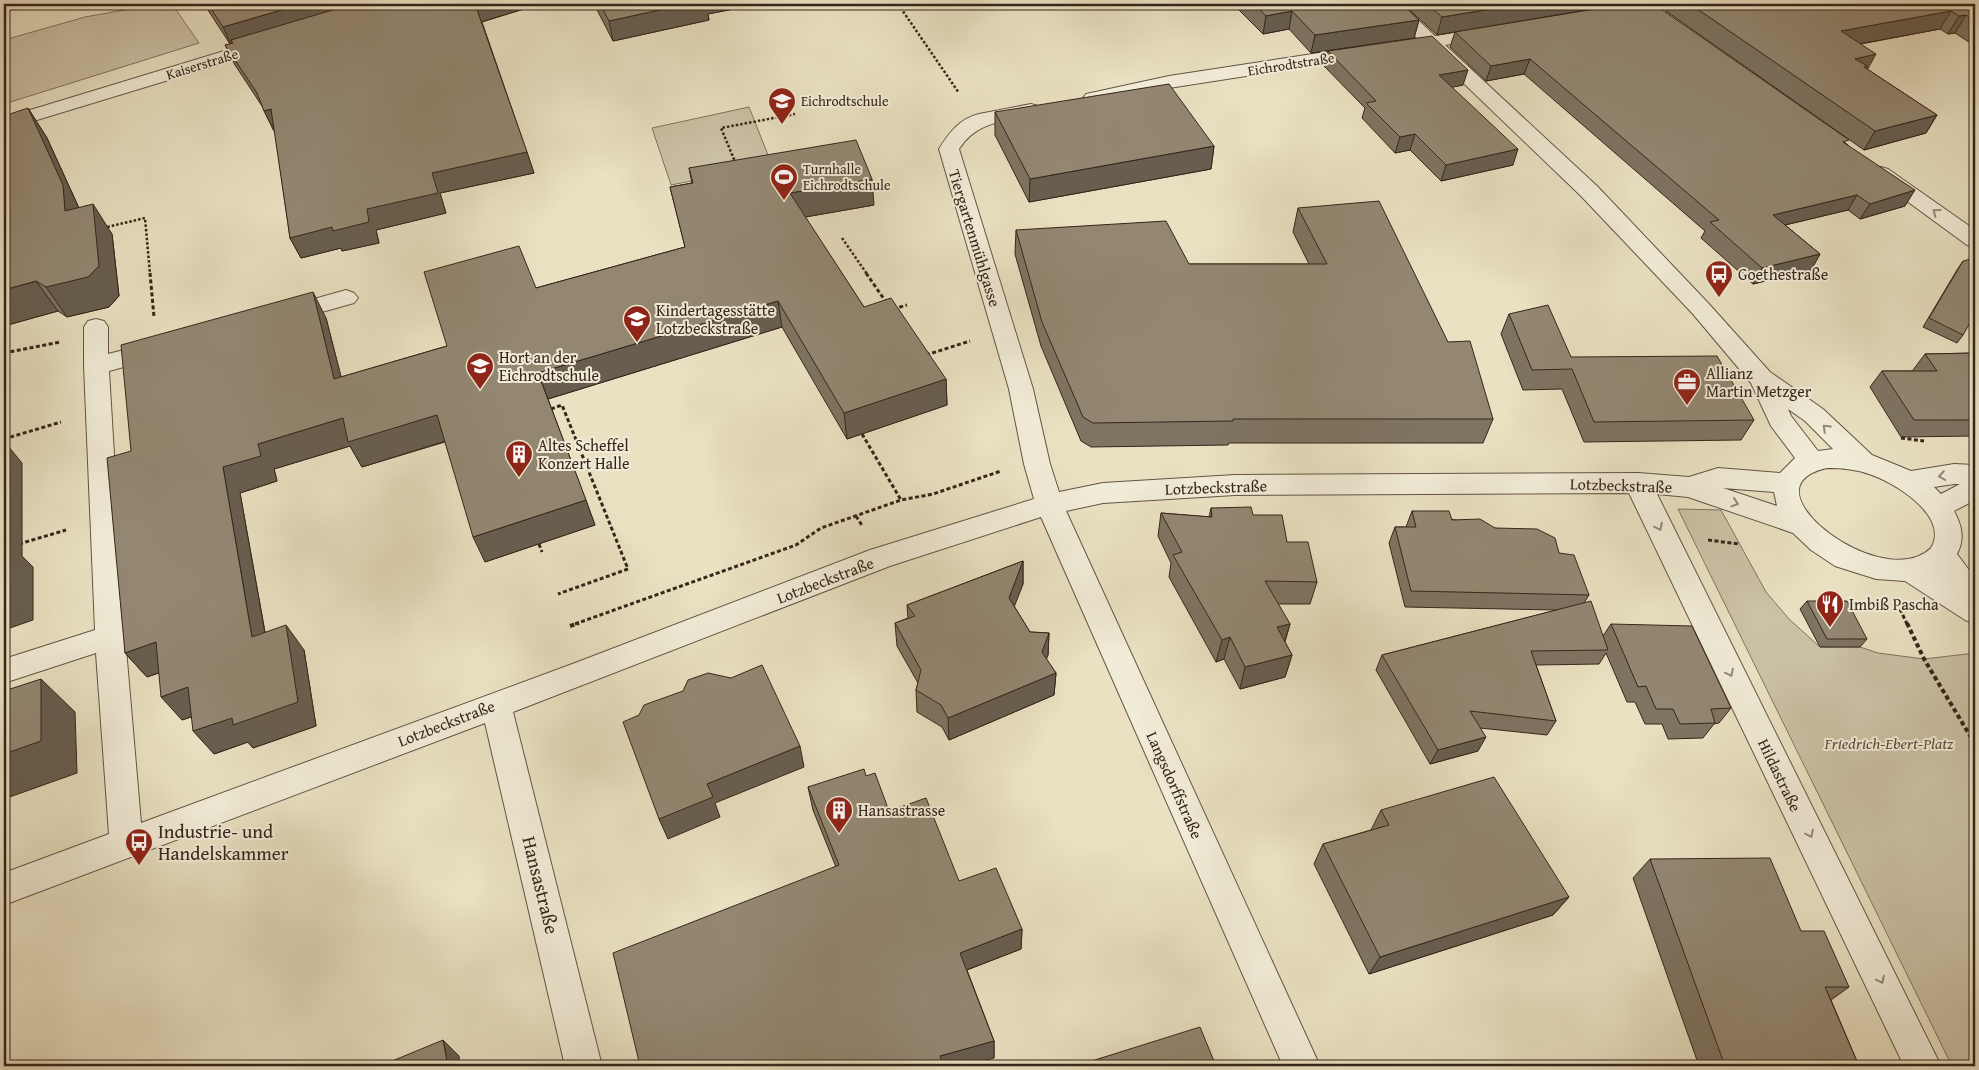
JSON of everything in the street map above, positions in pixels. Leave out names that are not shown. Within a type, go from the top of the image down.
[{"type":"street","points":[[1391,4],[1589,191],[1701,309],[1761,378],[1814,415],[1862,461]]},
{"type":"street","points":[[1601,14],[1651,5],[1671,24]]},
{"type":"street","name":"Eichrodtstraße","points":[[1076,101],[1169,82],[1508,30]]},
{"type":"street","name":"Kaiserstraße","points":[[4,124],[287,38]]},
{"type":"street","points":[[979,120],[1046,107]]},
{"type":"street","name":"Tiergartenmühlgasse","points":[[979,120],[959,134],[949,149],[1021,389],[1037,464],[1050,504]]},
{"type":"street","points":[[1865,161],[1975,240]]},
{"type":"street","points":[[264,320],[346,298]]},
{"type":"street","points":[[96,327],[94,335],[110,637],[126,844]]},
{"type":"street","points":[[96,366],[180,343]]},
{"type":"street","points":[[1761,378],[1780,420],[1812,461]]},
{"type":"street","points":[[1787,483],[1796,470],[1812,461],[1843,458],[1877,466],[1908,481],[1926,494],[1938,508],[1948,525],[1949,541],[1943,555],[1959,579],[1975,597]]},
{"type":"street","points":[[1908,481],[1954,474],[1975,475]]},
{"type":"street","name":"Lotzbeckstraße","points":[[1689,487],[1718,478],[1787,483],[1786,496],[1790,509],[1799,524],[1816,540],[1837,554],[1862,564],[1886,570],[1910,570],[1930,565],[1943,555]]},
{"type":"street","name":"Lotzbeckstraße","points":[[4,889],[880,558],[1050,504],[1103,493],[1236,485],[1638,483],[1689,487],[1799,524]]},
{"type":"street","name":"Hildastraße","points":[[1638,483],[1923,1066]]},
{"type":"street","points":[[1938,508],[1975,488]]},
{"type":"street","name":"Langsdorffstraße","points":[[1050,504],[1302,1066]]},
{"type":"street","points":[[1910,570],[1975,612]]},
{"type":"street","points":[[4,671],[110,637]]},
{"type":"street","name":"Hansastraße","points":[[496,704],[584,1066]]},
{"type":"path","points":[[898,4],[979,120]]},
{"type":"path","points":[[736,165],[721,128],[795,114]]},
{"type":"path","points":[[103,228],[145,218],[154,324]]},
{"type":"path","points":[[842,238],[896,318]]},
{"type":"path","points":[[891,310],[907,305]]},
{"type":"path","points":[[923,357],[976,339]]},
{"type":"path","points":[[551,409],[562,405],[628,568],[558,594]]},
{"type":"path","points":[[4,439],[98,412]]},
{"type":"path","points":[[862,434],[901,500]]},
{"type":"path","points":[[570,626],[796,546],[821,528],[901,500],[933,494],[1006,470],[1037,464]]},
{"type":"path","points":[[13,546],[104,519]]},
{"type":"path","points":[[1663,536],[1740,544]]},
{"type":"path","points":[[539,544],[542,552]]},
{"type":"path","points":[[1899,606],[1924,659],[1975,744]]},
{"type":"green space","points":[[158,4],[172,4],[199,43],[4,104],[4,40],[85,17]]},
{"type":"green space","points":[[749,107],[772,165],[671,185],[652,128]]},
{"type":"green space","name":"Friedrich-Ebert-Platz","points":[[1678,509],[1721,510],[1766,592],[1789,619],[1820,647],[1860,647],[1878,653],[1924,659],[1975,653],[1975,1066],[1952,1066]]},
{"type":"building","points":[[208,4],[302,4],[223,27]]},
{"type":"building","points":[[353,4],[475,4],[527,152],[432,173],[438,193],[367,209],[369,222],[333,231],[332,227],[290,238],[271,109],[264,111],[257,93],[225,45],[233,43],[231,40]]},
{"type":"building","points":[[600,4],[687,4],[609,21]]},
{"type":"building","points":[[1254,4],[1402,4],[1419,20],[1315,35],[1292,11],[1266,16]]},
{"type":"building","points":[[1427,4],[1522,4],[1442,17]]},
{"type":"building","points":[[1625,4],[1654,4],[1849,140],[1843,142],[1915,190],[1870,204],[1857,195],[1773,215],[1820,254],[1762,268],[1710,222],[1719,220],[1530,59],[1491,66],[1455,32]]},
{"type":"building","points":[[1690,4],[1975,4],[1975,20],[1966,15],[1959,16],[1951,11],[1841,31],[1876,54],[1855,59],[1867,66],[1864,67],[1937,115],[1875,131]]},
{"type":"building","points":[[1432,36],[1468,70],[1439,75],[1518,149],[1446,165],[1415,134],[1400,137],[1366,103],[1376,101],[1328,51]]},
{"type":"building","points":[[1169,84],[1214,146],[1030,179],[995,112]]},
{"type":"building","points":[[28,108],[63,185],[65,211],[93,204],[99,266],[88,277],[46,287],[36,281],[4,290],[4,116]]},
{"type":"building","points":[[856,140],[872,179],[790,193],[864,307],[891,298],[946,379],[844,413],[778,301],[538,373],[586,500],[473,537],[437,415],[348,442],[343,418],[258,444],[261,456],[223,467],[252,637],[286,625],[298,702],[233,725],[232,718],[193,731],[188,687],[161,697],[156,642],[125,653],[107,458],[131,451],[121,345],[313,292],[334,379],[447,346],[424,272],[519,246],[536,288],[685,247],[670,187],[693,183],[689,168]]},
{"type":"building","points":[[1379,201],[1448,342],[1470,341],[1493,419],[1233,419],[1233,421],[1093,423],[1083,417],[1042,322],[1016,230],[1166,221],[1189,264],[1327,264],[1298,208]]},
{"type":"building","points":[[1975,258],[1975,314],[1963,335],[1929,318],[1963,261]]},
{"type":"building","points":[[1548,305],[1571,357],[1717,356],[1754,420],[1594,422],[1572,369],[1532,370],[1509,314]]},
{"type":"building","points":[[1975,353],[1975,420],[1914,420],[1882,371],[1937,371],[1925,354]]},
{"type":"building","points":[[1251,507],[1253,515],[1282,515],[1287,542],[1308,542],[1317,582],[1265,581],[1290,624],[1277,627],[1292,655],[1245,667],[1230,637],[1222,640],[1173,555],[1182,552],[1161,513],[1212,517],[1211,508]]},
{"type":"building","points":[[1412,511],[1449,511],[1452,520],[1480,519],[1495,528],[1537,529],[1555,538],[1559,553],[1574,555],[1589,595],[1411,591],[1395,527],[1416,527]]},
{"type":"building","points":[[6,538],[6,592],[4,593],[4,539]]},
{"type":"building","points":[[1023,561],[1009,598],[1030,632],[1049,633],[1042,652],[1056,673],[948,718],[941,705],[916,690],[921,670],[895,623],[915,616],[907,605]]},
{"type":"building","points":[[1591,601],[1608,650],[1531,651],[1556,721],[1470,711],[1486,737],[1438,750],[1382,655]]},
{"type":"building","points":[[1807,601],[1847,601],[1867,639],[1827,639]]},
{"type":"building","points":[[1611,624],[1692,626],[1731,708],[1711,709],[1715,723],[1680,724],[1673,709],[1656,709],[1646,686],[1638,687]]},
{"type":"building","points":[[762,665],[800,746],[707,784],[713,797],[659,819],[623,722],[639,715],[644,705],[683,691],[688,680],[708,673],[731,678]]},
{"type":"building","points":[[41,679],[41,741],[4,754],[4,691]]},
{"type":"building","points":[[864,769],[866,776],[875,773],[889,811],[926,798],[959,881],[996,868],[1022,929],[960,953],[994,1041],[940,1056],[944,1066],[640,1066],[613,953],[839,865],[808,787]]},
{"type":"building","points":[[1494,777],[1569,897],[1380,957],[1323,844],[1389,825],[1381,810]]},
{"type":"building","points":[[1770,858],[1801,931],[1824,931],[1849,987],[1825,987],[1859,1066],[1725,1066],[1650,859]]},
{"type":"building","points":[[1200,1027],[1216,1066],[1079,1065]]},
{"type":"building","points":[[443,1040],[448,1066],[380,1066]]},
{"type":"place","name":"Eichrodtschule","points":[[782,125]]},
{"type":"place","name":"Turnhalle Eichrodtschule","points":[[784,201]]},
{"type":"place","name":"Goethestraße","points":[[1719,298]]},
{"type":"place","name":"Kindertagesstätte Lotzbeckstraße","points":[[637,343]]},
{"type":"place","name":"Hort an der Eichrodtschule","points":[[480,390]]},
{"type":"place","name":"Allianz Martin Metzger","points":[[1687,406]]},
{"type":"place","name":"Altes Scheffel Konzert Halle","points":[[519,478]]},
{"type":"place","name":"Imbiß Pascha","points":[[1830,628]]},
{"type":"place","name":"Hansastrasse","points":[[839,834]]},
{"type":"place","name":"Industrie- und Handelskammer","points":[[139,866]]}]
